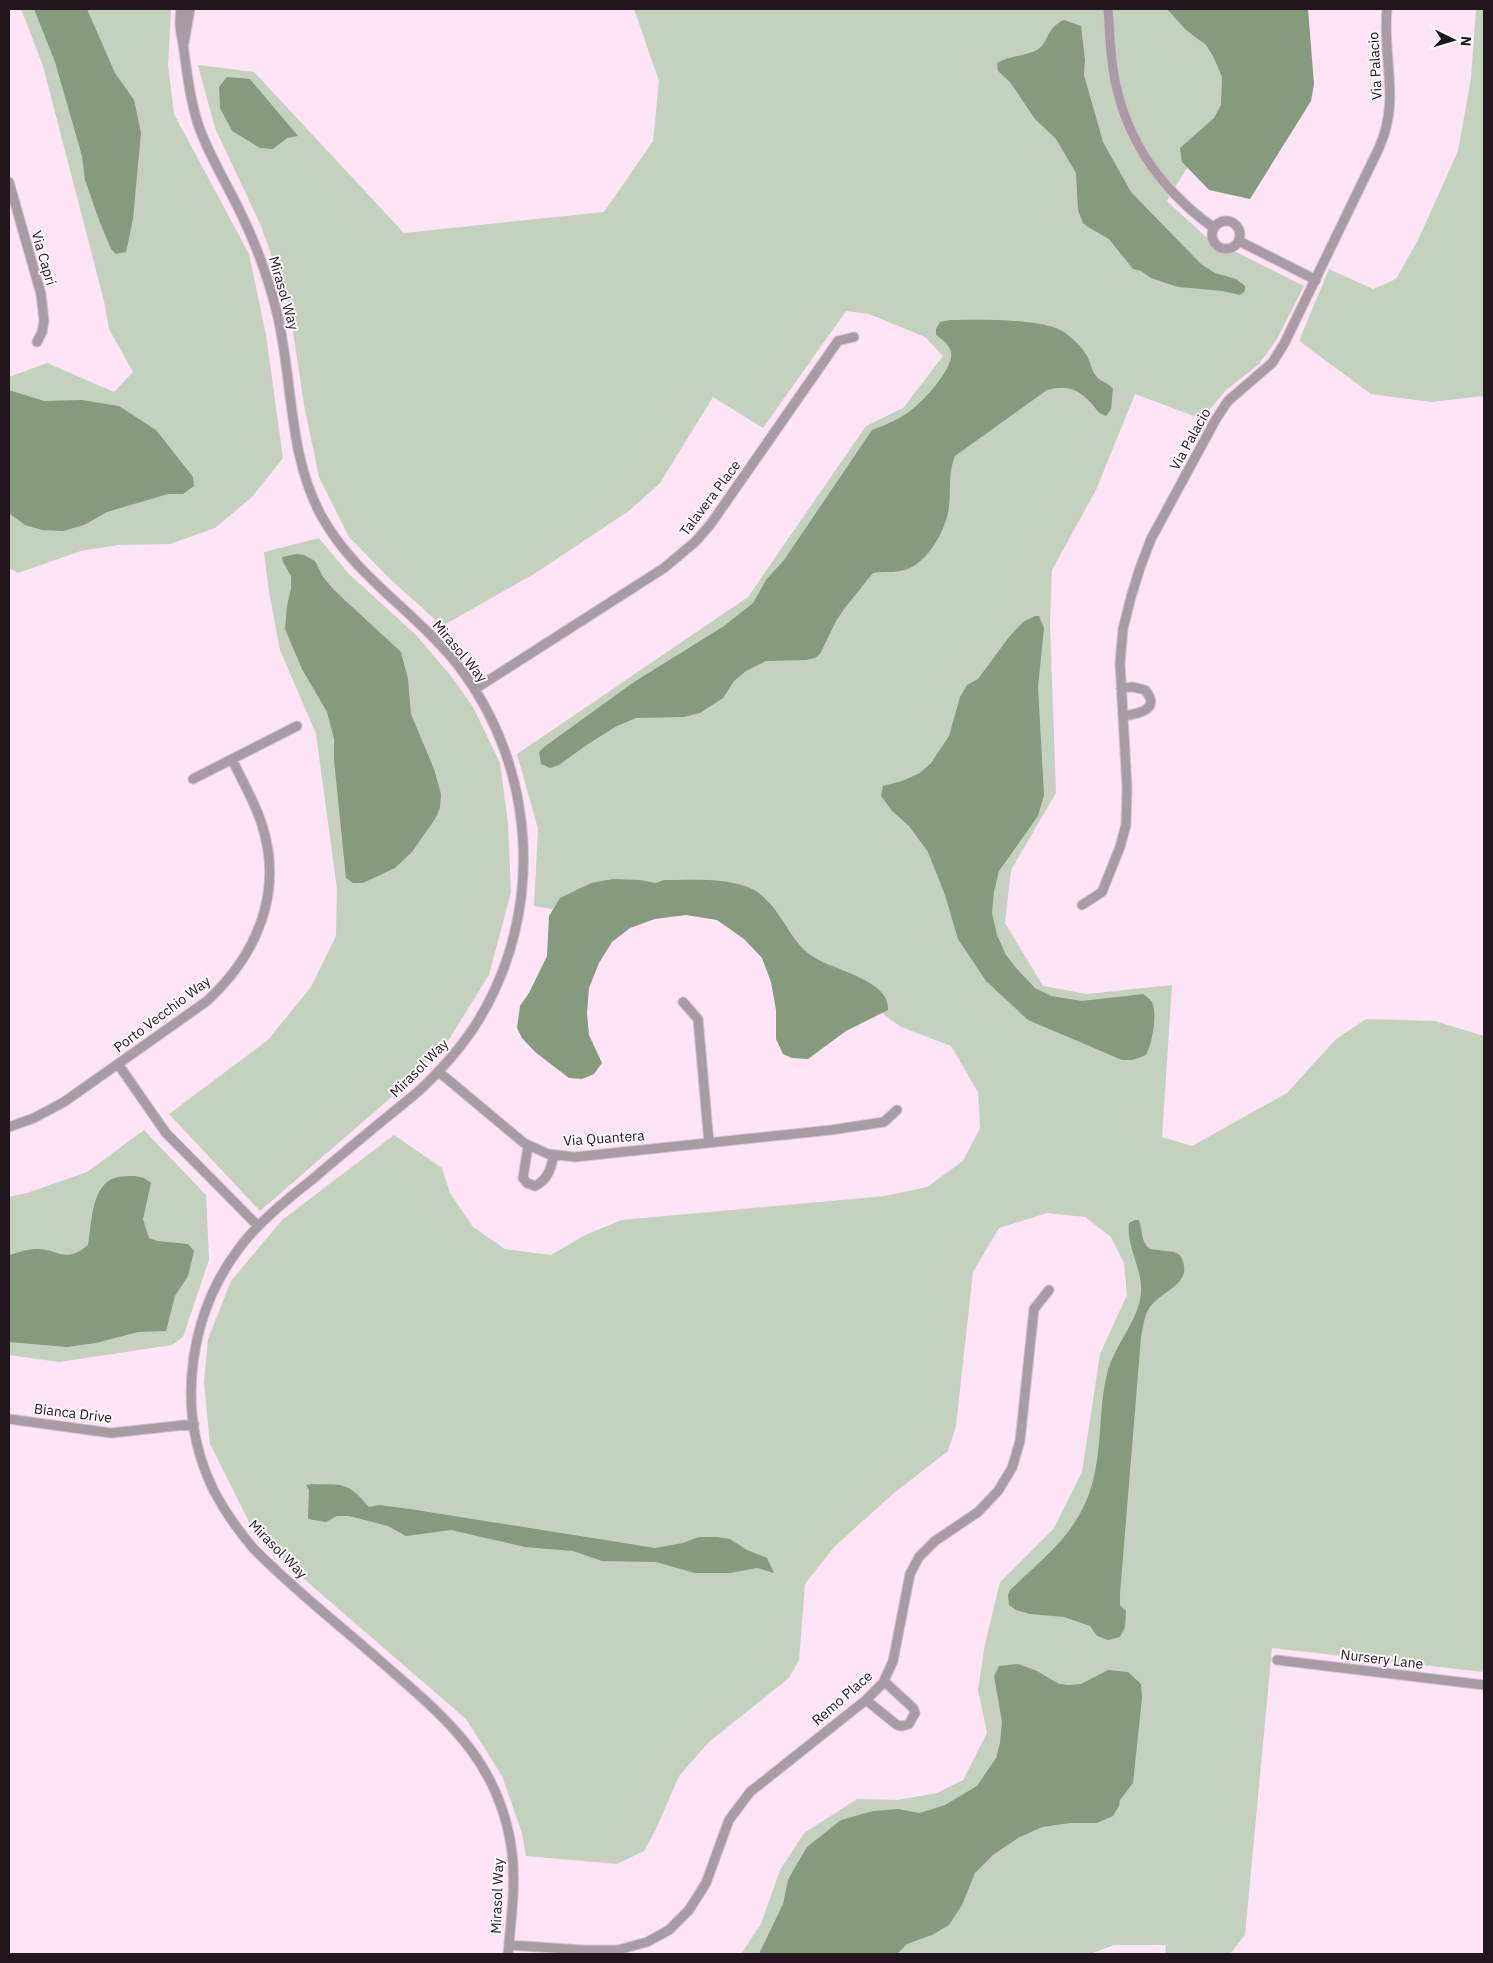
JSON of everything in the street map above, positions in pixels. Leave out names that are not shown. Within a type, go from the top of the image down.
[{"type":"street","name":"Mirasol Way","points":[[181,9],[179,28],[183,45],[184,65],[200,129],[245,222],[271,291],[287,362],[298,455],[312,498],[321,516],[346,553],[442,647],[475,689],[500,738],[516,784],[523,827],[524,876],[516,930],[501,976],[479,1020],[454,1055],[420,1090],[258,1226],[225,1268],[213,1292],[201,1324],[192,1364],[191,1392],[194,1424],[199,1449],[214,1491],[237,1529],[253,1548],[443,1716],[457,1731],[483,1767],[502,1812],[512,1852],[513,1896],[508,1949]]},
{"type":"street","name":"Mirasol Way","points":[[183,45],[190,9]]},
{"type":"street","points":[[1108,9],[1116,85],[1130,128],[1141,150],[1166,186],[1196,215],[1214,228]]},
{"type":"street","name":"Via Palacio","points":[[1082,905],[1102,892],[1120,848],[1126,825],[1127,788],[1120,663],[1123,629],[1140,568],[1151,539],[1216,419],[1228,402],[1272,364],[1284,344],[1379,148],[1388,124],[1391,94],[1386,34],[1387,9]]},
{"type":"street","name":"Via Capri","points":[[9,182],[40,294],[44,321],[42,332],[37,342]]},
{"type":"street","points":[[1221,222],[1231,222],[1240,232],[1239,242],[1228,249],[1216,245],[1212,237],[1214,228],[1221,222]]},
{"type":"street","points":[[1239,242],[1316,280]]},
{"type":"street","name":"Talavera Place","points":[[475,689],[664,568],[695,542],[710,524],[838,341],[854,337]]},
{"type":"street","points":[[1121,688],[1140,688],[1148,694],[1149,699],[1147,709],[1144,712],[1123,716]]},
{"type":"street","points":[[192,779],[296,726]]},
{"type":"street","name":"Porto Vecchio Way","points":[[9,1127],[34,1118],[64,1102],[207,1001],[238,968],[256,937],[264,911],[268,885],[267,844],[255,805],[232,759]]},
{"type":"street","points":[[684,1002],[698,1019],[709,1143]]},
{"type":"street","points":[[118,1064],[166,1133],[258,1226]]},
{"type":"street","name":"Via Quantera","points":[[439,1072],[515,1138],[528,1146],[554,1155],[575,1157],[831,1130],[884,1122],[897,1110]]},
{"type":"street","points":[[528,1146],[523,1178],[527,1183],[535,1186],[542,1183],[550,1171],[554,1155]]},
{"type":"street","name":"Remo Place","points":[[508,1949],[618,1950],[647,1942],[669,1930],[689,1910],[706,1883],[729,1820],[750,1792],[866,1700],[884,1681],[893,1661],[910,1574],[919,1557],[935,1541],[978,1512],[998,1491],[1012,1468],[1020,1441],[1034,1309],[1049,1290]]},
{"type":"street","name":"Bianca Drive","points":[[9,1419],[111,1433],[194,1424]]},
{"type":"street","name":"Nursery Lane","points":[[1277,1660],[1484,1685]]},
{"type":"street","points":[[866,1700],[897,1725],[909,1724],[915,1713],[913,1708],[884,1681]]},
{"type":"shaded area","points":[[21,9],[171,9],[168,65],[174,114],[249,254],[266,335],[283,458],[252,497],[215,528],[170,544],[118,545],[81,551],[18,573],[9,568],[9,377],[47,363],[114,392],[133,372],[109,329],[104,301],[43,66]]},
{"type":"shaded area","points":[[34,9],[87,9],[115,73],[134,100],[141,133],[133,219],[126,252],[116,254],[111,249],[99,220],[85,180],[82,156],[55,62]]},
{"type":"shaded area","points":[[634,9],[1200,9],[1241,79],[1167,201],[1206,237],[1304,286],[1277,339],[1259,364],[1225,391],[1202,419],[1135,394],[1096,490],[1052,570],[1050,623],[1056,793],[1011,870],[1005,923],[1043,986],[1087,994],[1172,985],[1162,1137],[1192,1146],[1287,1093],[1336,1039],[1366,1019],[1435,1021],[1484,1036],[1484,1672],[1272,1648],[1245,1935],[1230,1954],[1165,1954],[1166,1945],[1114,1945],[1090,1954],[741,1954],[761,1924],[780,1870],[804,1833],[857,1799],[897,1800],[937,1793],[963,1780],[987,1733],[978,1690],[985,1644],[1000,1582],[1054,1528],[1082,1472],[1100,1354],[1127,1295],[1124,1263],[1111,1237],[1085,1217],[1047,1213],[999,1228],[973,1272],[956,1426],[948,1451],[894,1493],[834,1547],[805,1584],[799,1660],[789,1678],[709,1742],[679,1776],[656,1829],[644,1851],[617,1864],[526,1856],[522,1833],[502,1776],[466,1719],[305,1580],[252,1528],[210,1444],[204,1382],[208,1339],[231,1281],[282,1220],[394,1135],[442,1168],[450,1193],[473,1227],[505,1249],[551,1255],[585,1235],[622,1220],[885,1196],[927,1187],[963,1161],[980,1128],[978,1092],[951,1046],[901,1027],[759,923],[669,900],[579,914],[534,906],[538,829],[517,754],[748,597],[866,426],[903,408],[943,356],[925,337],[869,314],[846,311],[763,428],[713,397],[660,483],[630,510],[534,574],[442,626],[388,577],[349,537],[319,477],[304,405],[289,305],[261,226],[215,128],[198,65],[254,72],[404,233],[604,212],[653,141],[659,81]]},
{"type":"shaded area","points":[[1167,9],[1308,9],[1314,84],[1311,101],[1250,199],[1209,190],[1182,162],[1180,148],[1214,118],[1221,105],[1222,77],[1206,45],[1186,30]]},
{"type":"shaded area","points":[[1476,9],[1484,9],[1484,396],[1431,402],[1371,394],[1299,341],[1329,269],[1373,289],[1396,279],[1418,240],[1458,151],[1471,78]]},
{"type":"shaded area","points":[[1064,20],[1081,26],[1085,60],[1084,75],[1103,142],[1131,192],[1201,264],[1215,273],[1236,279],[1245,286],[1245,291],[1240,295],[1223,291],[1178,287],[1151,278],[1141,271],[1133,269],[1109,239],[1083,223],[1078,210],[1076,173],[1056,139],[1035,119],[1010,82],[998,71],[997,63],[1035,51],[1043,45],[1053,27]]},
{"type":"shaded area","points":[[227,77],[250,79],[298,136],[287,138],[273,149],[260,148],[232,131],[220,108],[219,87]]},
{"type":"shaded area","points":[[951,320],[1030,322],[1059,329],[1080,346],[1087,355],[1096,376],[1113,389],[1111,409],[1106,416],[1076,391],[1066,388],[1047,390],[955,456],[947,516],[944,526],[933,546],[918,563],[909,568],[897,572],[873,573],[844,609],[820,654],[815,658],[766,661],[746,671],[734,681],[723,698],[700,713],[684,717],[636,718],[617,726],[559,765],[550,768],[541,764],[539,752],[544,747],[634,682],[724,626],[753,603],[766,580],[784,560],[872,430],[896,420],[910,411],[922,401],[943,375],[951,359],[951,352],[947,344],[936,335],[936,329],[940,322]]},
{"type":"shaded area","points":[[9,390],[44,401],[82,400],[119,406],[156,430],[193,477],[194,486],[183,494],[168,494],[107,512],[84,525],[63,531],[42,530],[25,525],[10,514]]},
{"type":"shaded area","points":[[319,538],[349,574],[415,634],[451,676],[473,707],[500,763],[508,823],[511,892],[489,975],[446,1044],[402,1088],[260,1211],[169,1114],[268,1040],[311,987],[336,936],[337,889],[316,734],[280,650],[269,592],[264,552]]},
{"type":"shaded area","points":[[296,554],[304,555],[315,561],[323,577],[334,590],[401,652],[408,679],[411,714],[434,769],[441,794],[440,808],[435,819],[412,852],[395,868],[363,883],[353,883],[346,878],[334,760],[334,739],[327,712],[302,669],[285,629],[291,576],[282,557]]},
{"type":"shaded area","points":[[1039,616],[1044,628],[1038,687],[1044,795],[1038,816],[999,871],[992,913],[997,935],[1006,955],[1035,988],[1051,996],[1082,1001],[1143,994],[1152,1002],[1154,1007],[1154,1029],[1150,1044],[1146,1055],[1133,1060],[1122,1060],[1028,1020],[986,981],[958,939],[945,895],[928,852],[909,826],[892,811],[881,796],[883,786],[902,781],[920,773],[931,763],[949,736],[960,697],[967,685],[978,679],[1009,637],[1023,622]]},
{"type":"shaded area","points":[[613,879],[640,880],[656,883],[664,880],[710,880],[734,883],[754,890],[771,905],[804,949],[821,961],[871,983],[886,1000],[888,1010],[846,1031],[808,1059],[792,1058],[783,1054],[776,1039],[776,1010],[771,982],[762,958],[744,939],[717,920],[686,915],[655,919],[630,928],[612,942],[599,963],[589,988],[587,1013],[589,1035],[602,1063],[594,1074],[582,1079],[569,1078],[535,1052],[522,1038],[517,1028],[520,1006],[529,993],[547,956],[549,916],[560,898],[591,883]]},
{"type":"shaded area","points":[[144,1130],[206,1195],[209,1260],[183,1337],[172,1345],[59,1362],[9,1355],[9,1197],[27,1193],[87,1172]]},
{"type":"shaded area","points":[[135,1176],[144,1178],[151,1183],[143,1219],[149,1238],[157,1241],[188,1244],[194,1251],[188,1276],[175,1296],[166,1331],[138,1332],[96,1343],[67,1347],[9,1342],[9,1255],[33,1249],[44,1249],[67,1255],[80,1251],[88,1245],[94,1205],[102,1187],[109,1180],[118,1177]]},
{"type":"shaded area","points":[[1139,1220],[1143,1239],[1150,1249],[1174,1252],[1180,1255],[1184,1265],[1184,1273],[1176,1285],[1150,1307],[1143,1326],[1120,1594],[1120,1605],[1126,1611],[1125,1627],[1120,1637],[1108,1640],[1097,1636],[1090,1626],[1064,1617],[1030,1614],[1016,1610],[1009,1605],[1008,1595],[1010,1590],[1063,1538],[1083,1509],[1090,1492],[1097,1459],[1103,1395],[1108,1370],[1132,1322],[1141,1293],[1140,1275],[1129,1232],[1129,1223]]},
{"type":"shaded area","points":[[306,1485],[344,1486],[355,1493],[369,1507],[379,1505],[410,1509],[655,1548],[683,1543],[699,1537],[730,1539],[747,1550],[767,1558],[774,1573],[757,1568],[730,1573],[695,1573],[656,1562],[602,1561],[573,1551],[525,1547],[451,1530],[406,1536],[388,1526],[349,1516],[337,1516],[326,1522],[308,1519],[309,1490]]},
{"type":"shaded area","points":[[1018,1664],[1037,1671],[1059,1684],[1081,1684],[1108,1670],[1128,1672],[1141,1684],[1142,1698],[1133,1783],[1120,1800],[1113,1816],[1097,1823],[1070,1823],[1042,1827],[1018,1838],[993,1855],[975,1873],[962,1905],[949,1925],[932,1935],[907,1944],[897,1954],[759,1954],[783,1904],[788,1880],[807,1847],[841,1820],[873,1811],[898,1809],[920,1813],[945,1805],[977,1786],[996,1758],[1000,1743],[1002,1722],[994,1676],[999,1666]]}]
